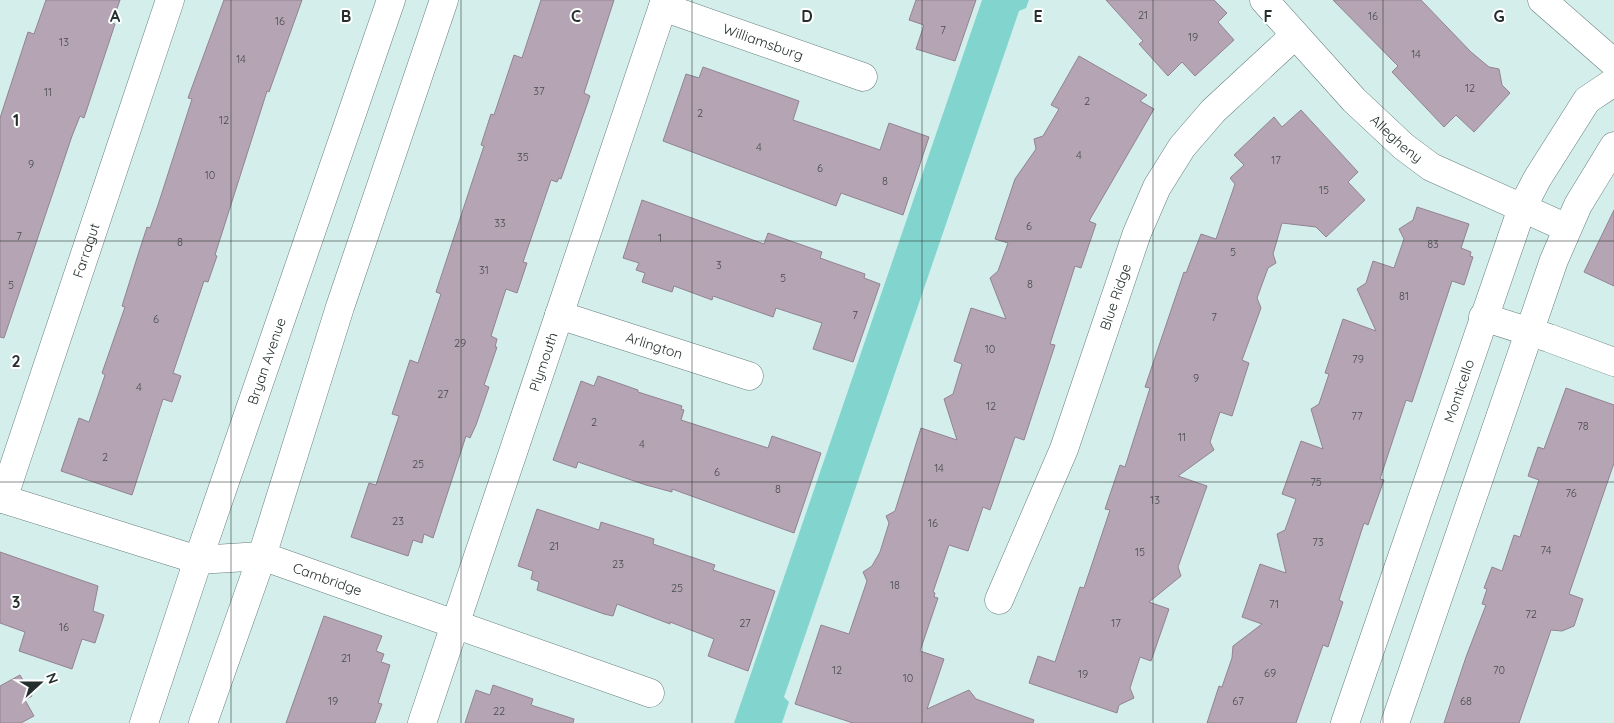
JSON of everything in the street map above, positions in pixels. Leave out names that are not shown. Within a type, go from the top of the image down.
[{"type":"street","name":"Farragut","points":[[2,499],[170,0]]},
{"type":"street","name":"Bryan Avenue","points":[[144,723],[198,560],[391,0]]},
{"type":"street","points":[[203,723],[262,556],[340,308],[444,0]]},
{"type":"street","name":"Allegheny","points":[[1264,0],[1354,100],[1403,146],[1431,167],[1567,228]]},
{"type":"street","points":[[1542,0],[1614,63]]},
{"type":"street","name":"Williamsburg","points":[[664,4],[863,76]]},
{"type":"street","name":"Plymouth","points":[[422,723],[664,4]]},
{"type":"street","name":"Blue Ridge","points":[[999,600],[1064,450],[1137,233],[1158,188],[1182,147],[1213,111],[1296,35]]},
{"type":"street","name":"Monticello","points":[[1345,723],[1522,208],[1537,179],[1587,100],[1614,82]]},
{"type":"street","points":[[1395,723],[1528,331],[1567,228],[1586,191],[1614,146]]},
{"type":"street","name":"Arlington","points":[[559,315],[749,376]]},
{"type":"street","points":[[1483,317],[1614,362]]},
{"type":"street","name":"Cambridge","points":[[2,499],[198,560],[262,556],[650,693]]},
{"type":"shaded area","points":[[982,0],[1029,0],[1026,8],[1019,11],[784,697],[789,702],[782,723],[734,723]]},
{"type":"building","points":[[46,0],[120,0],[112,23],[115,24],[84,118],[80,116],[72,136],[4,338],[0,337],[0,118],[28,32],[34,34]]},
{"type":"building","points":[[224,0],[302,0],[269,92],[267,91],[215,255],[217,256],[208,282],[204,281],[173,373],[181,376],[172,402],[163,399],[132,495],[61,471],[79,418],[89,422],[105,375],[102,373],[125,307],[122,306],[137,258],[147,227],[150,228],[158,205],[192,99],[188,98]]},
{"type":"building","points":[[541,0],[614,0],[584,93],[590,96],[561,179],[559,178],[557,182],[551,180],[523,262],[527,263],[517,293],[506,289],[491,336],[497,339],[495,347],[497,347],[484,385],[489,387],[476,425],[470,438],[466,436],[433,538],[424,534],[422,543],[413,540],[408,556],[351,537],[369,483],[376,485],[399,416],[392,414],[410,360],[418,363],[441,294],[436,292],[484,146],[481,145],[491,114],[494,115],[514,55],[522,58]]},
{"type":"building","points":[[916,0],[976,0],[955,61],[916,49],[924,25],[909,20]]},
{"type":"building","points":[[1106,0],[1214,0],[1227,13],[1218,22],[1234,40],[1195,76],[1182,62],[1168,76],[1139,44],[1143,41]]},
{"type":"building","points":[[1333,0],[1421,0],[1471,52],[1489,67],[1499,69],[1502,85],[1510,93],[1474,132],[1456,115],[1444,127],[1392,72],[1398,66]]},
{"type":"building","points":[[1079,56],[1147,95],[1140,101],[1154,109],[1089,221],[1096,224],[1081,268],[1075,266],[1050,344],[1055,345],[1024,440],[1015,437],[990,510],[983,507],[968,551],[949,545],[933,592],[935,593],[934,597],[938,598],[920,651],[944,659],[927,709],[969,690],[976,699],[1034,720],[1033,723],[853,723],[795,704],[821,625],[849,634],[867,581],[863,572],[872,566],[880,552],[889,523],[886,516],[895,511],[921,428],[957,440],[944,399],[953,394],[962,364],[954,361],[971,308],[1006,319],[990,278],[998,271],[1008,243],[995,239],[1015,179],[1036,149],[1034,139],[1043,136],[1059,109],[1051,105]]},
{"type":"building","points":[[703,67],[799,101],[793,120],[880,150],[889,123],[929,137],[903,215],[841,193],[836,206],[663,141],[686,74],[699,78]]},
{"type":"building","points":[[1301,110],[1358,172],[1348,182],[1365,200],[1326,237],[1316,227],[1282,223],[1273,254],[1276,263],[1268,268],[1257,298],[1261,308],[1242,360],[1249,363],[1232,416],[1220,412],[1210,442],[1214,450],[1178,476],[1207,486],[1178,567],[1181,576],[1149,602],[1169,609],[1151,661],[1140,657],[1130,688],[1134,698],[1119,705],[1117,713],[1029,683],[1038,656],[1055,662],[1080,587],[1084,588],[1110,510],[1105,509],[1120,465],[1125,467],[1150,388],[1145,387],[1184,272],[1186,273],[1201,234],[1216,239],[1235,184],[1230,178],[1244,165],[1234,155],[1274,117],[1282,127]]},
{"type":"building","points":[[642,200],[764,244],[768,233],[822,252],[820,258],[865,274],[864,278],[880,284],[853,362],[813,349],[822,323],[776,308],[773,317],[713,296],[712,300],[674,286],[672,292],[642,282],[645,273],[636,270],[639,263],[623,258]]},
{"type":"building","points":[[1417,207],[1469,224],[1461,248],[1471,252],[1470,256],[1473,257],[1464,285],[1452,281],[1412,402],[1406,400],[1380,479],[1384,480],[1368,525],[1364,523],[1339,600],[1343,602],[1328,647],[1323,645],[1296,723],[1207,723],[1219,686],[1222,687],[1232,658],[1233,646],[1262,624],[1242,617],[1260,564],[1286,573],[1277,534],[1285,530],[1296,499],[1282,494],[1301,441],[1323,449],[1311,409],[1319,404],[1329,374],[1325,373],[1343,319],[1376,331],[1357,289],[1366,283],[1373,261],[1394,268],[1404,239],[1399,229],[1413,220]]},
{"type":"building","points":[[1614,210],[1614,286],[1584,272]]},
{"type":"building","points":[[598,376],[638,390],[638,392],[682,406],[681,409],[684,410],[681,420],[768,448],[772,436],[821,453],[794,533],[672,489],[672,492],[646,485],[578,462],[576,468],[553,460],[581,381],[594,386]]},
{"type":"building","points":[[1566,388],[1614,405],[1614,463],[1569,594],[1583,599],[1574,626],[1562,631],[1551,630],[1519,723],[1444,723],[1486,605],[1482,604],[1487,589],[1484,588],[1492,567],[1502,571],[1514,535],[1520,537],[1539,480],[1528,476],[1538,447],[1544,449]]},
{"type":"building","points":[[537,509],[599,530],[601,522],[654,539],[653,544],[715,565],[713,570],[775,591],[748,671],[708,656],[714,639],[670,622],[670,624],[617,604],[613,616],[604,614],[537,590],[539,582],[531,579],[533,571],[518,566]]},
{"type":"building","points":[[0,552],[98,586],[93,611],[104,615],[95,643],[82,639],[72,669],[19,651],[25,632],[0,623]]},
{"type":"building","points":[[324,616],[382,636],[376,651],[384,654],[381,662],[390,665],[378,703],[382,704],[375,723],[286,723]]},
{"type":"building","points":[[20,675],[32,696],[25,700],[34,716],[21,723],[0,723],[0,686]]},
{"type":"building","points":[[493,685],[533,699],[531,705],[574,719],[573,723],[465,723],[476,690],[490,695]]}]
